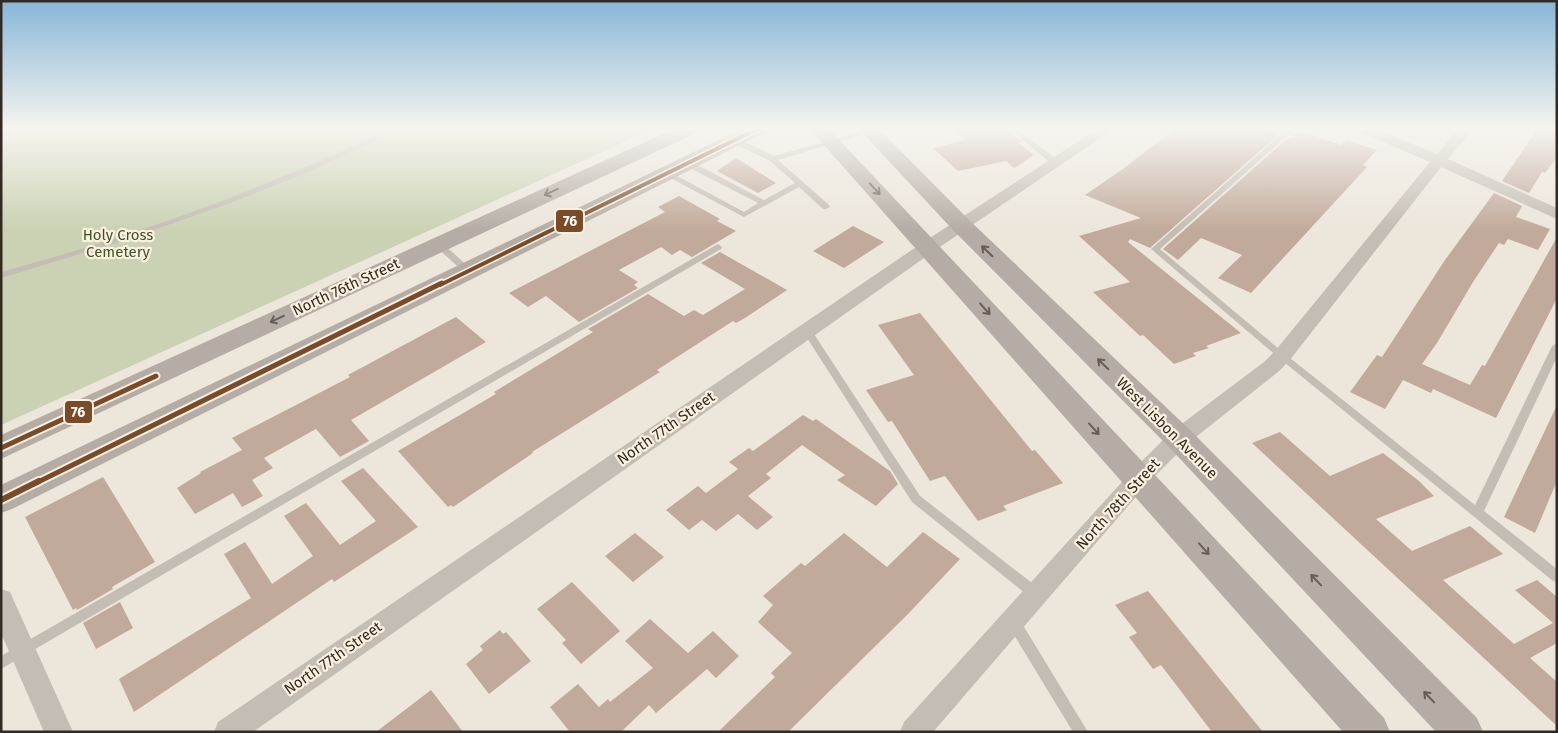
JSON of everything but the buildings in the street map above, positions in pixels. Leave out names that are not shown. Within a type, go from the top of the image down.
[{"type":"main road","name":"North 76th Street","points":[[1,448],[616,162]]},
{"type":"main road","points":[[1,500],[688,162]]},
{"type":"main road","points":[[850,162],[1370,732]]},
{"type":"main road","name":"West Lisbon Avenue","points":[[903,162],[961,225],[1179,438],[1463,732]]},
{"type":"street","name":"North 78th Street","points":[[914,732],[1139,478],[1179,438],[1271,367],[1282,356],[1436,162]]},
{"type":"street","points":[[1443,162],[1557,214]]},
{"type":"street","name":"North 77th Street","points":[[228,732],[807,330],[928,247],[1056,163]]},
{"type":"street","points":[[1,600],[12,657],[60,732]]},
{"type":"lane","points":[[2,274],[73,255],[142,232],[295,175],[323,162]]},
{"type":"lane","points":[[778,162],[826,206]]},
{"type":"lane","points":[[1253,162],[1155,249],[1282,356],[1557,577]]},
{"type":"lane","points":[[676,168],[744,215],[800,183]]},
{"type":"lane","points":[[676,168],[764,203]]},
{"type":"lane","points":[[438,244],[468,271]]},
{"type":"lane","points":[[12,657],[718,248]]},
{"type":"lane","points":[[807,330],[916,499],[1036,594]]},
{"type":"lane","points":[[1477,513],[1557,346]]},
{"type":"lane","points":[[1013,621],[1081,732]]},
{"type":"green space","name":"Holy Cross Cemetery","points":[[1,162],[580,162],[1,425]]},
{"type":"transit line","name":"76","points":[[1,500],[689,162]]},
{"type":"transit line","name":"76","points":[[1,448],[156,376]]}]
